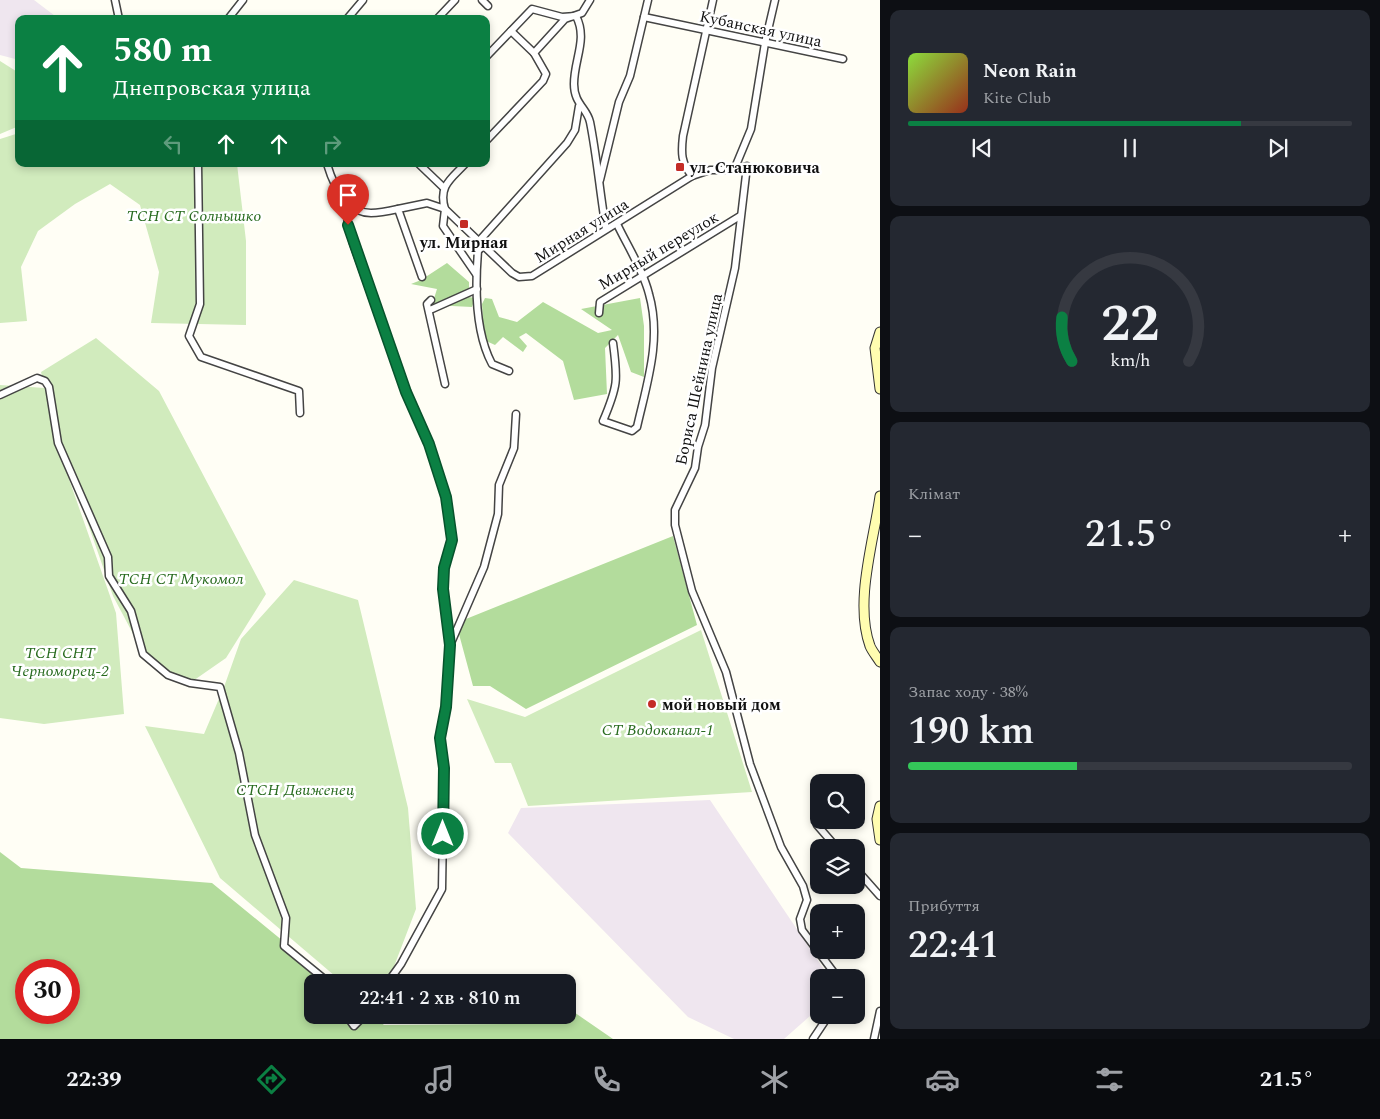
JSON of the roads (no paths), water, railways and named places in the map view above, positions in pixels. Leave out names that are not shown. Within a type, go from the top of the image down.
[{"type":"main road","points":[[880,332],[875,348],[880,389]]},
{"type":"main road","points":[[880,496],[866,580],[864,619],[870,646],[880,662]]},
{"type":"main road","points":[[880,806],[877,820],[880,840]]},
{"type":"street","points":[[115,0],[117,15]]},
{"type":"street","points":[[231,15],[243,0]]},
{"type":"street","points":[[350,15],[363,0]]},
{"type":"street","points":[[441,15],[454,0]]},
{"type":"street","points":[[482,0],[488,6]]},
{"type":"street","points":[[534,53],[565,19],[582,13],[590,0]]},
{"type":"street","points":[[599,184],[619,102],[630,76],[648,0]]},
{"type":"street","points":[[692,176],[684,166],[681,156],[683,136],[712,0]]},
{"type":"street","points":[[734,170],[751,129],[765,43],[775,0]]},
{"type":"street","points":[[490,53],[532,9],[562,17],[576,16]]},
{"type":"street","points":[[509,371],[492,364],[483,348],[476,274],[478,251],[482,243],[576,130],[579,106],[574,85],[582,35],[581,25],[576,16]]},
{"type":"street","name":"Кубанская улица","points":[[644,17],[843,59]]},
{"type":"street","points":[[490,138],[544,81],[546,74],[534,53],[511,31]]},
{"type":"street","points":[[579,106],[590,119],[606,229]]},
{"type":"street","name":"Мирная улица","points":[[445,209],[512,273],[519,277],[532,276],[692,176],[710,170],[734,170],[748,166]]},
{"type":"street","name":"Бориса Шейнина улица","points":[[748,166],[740,216],[735,268],[712,368],[705,425],[698,447],[695,468],[675,510],[675,525],[692,591],[726,672],[750,764],[781,847],[803,886],[807,900],[800,919],[802,930],[831,969]]},
{"type":"street","points":[[198,167],[200,304],[189,336],[201,357],[299,391],[300,413]]},
{"type":"street","points":[[328,167],[335,186],[346,202],[356,210],[370,214],[427,203],[445,209]]},
{"type":"street","points":[[422,167],[444,188]]},
{"type":"street","points":[[462,167],[444,188],[441,198],[445,209],[443,226],[476,274]]},
{"type":"street","points":[[346,202],[348,225],[353,243],[406,392],[429,444],[446,497],[452,540],[444,568],[443,589],[450,645],[446,707],[440,738],[444,768],[442,889],[394,974]]},
{"type":"street","points":[[398,209],[422,277]]},
{"type":"street","name":"Мирный переулок","points":[[599,313],[600,302],[740,216]]},
{"type":"street","points":[[613,343],[618,376],[614,395],[603,421],[632,431],[638,427],[654,346],[655,327],[650,295],[643,275],[617,224]]},
{"type":"street","points":[[430,310],[477,289]]},
{"type":"street","points":[[431,300],[427,304],[430,310],[445,384]]},
{"type":"street","points":[[0,394],[37,378],[45,381],[49,387],[58,443],[108,557],[109,576],[130,611],[143,654],[168,675],[190,683],[220,687],[239,753],[255,835],[286,918],[284,946],[318,974]]},
{"type":"street","points":[[450,645],[484,567],[498,514],[499,485],[514,448],[516,414]]},
{"type":"street","points":[[820,829],[829,839]]},
{"type":"street","points":[[865,879],[880,896]]},
{"type":"street","points":[[874,1039],[880,1010]]},
{"type":"street","points":[[813,1039],[823,1024]]},
{"type":"place","name":"ул. Станюковича","points":[[680,167]]},
{"type":"place","name":"ул. Мирная","points":[[464,224]]},
{"type":"place","name":"мой новый дом","points":[[652,704]]},
{"type":"park label","name":"ТСН СТ Солнышко","points":[[194,215]]},
{"type":"park label","name":"ТСН СТ Мукомол","points":[[181,578]]},
{"type":"park label","name":"ТСН СНТ Черноморец-2","points":[[60,661]]},
{"type":"park label","name":"СТ Водоканал-1","points":[[658,729]]},
{"type":"park label","name":"СТСН Движенец","points":[[295,789]]}]
